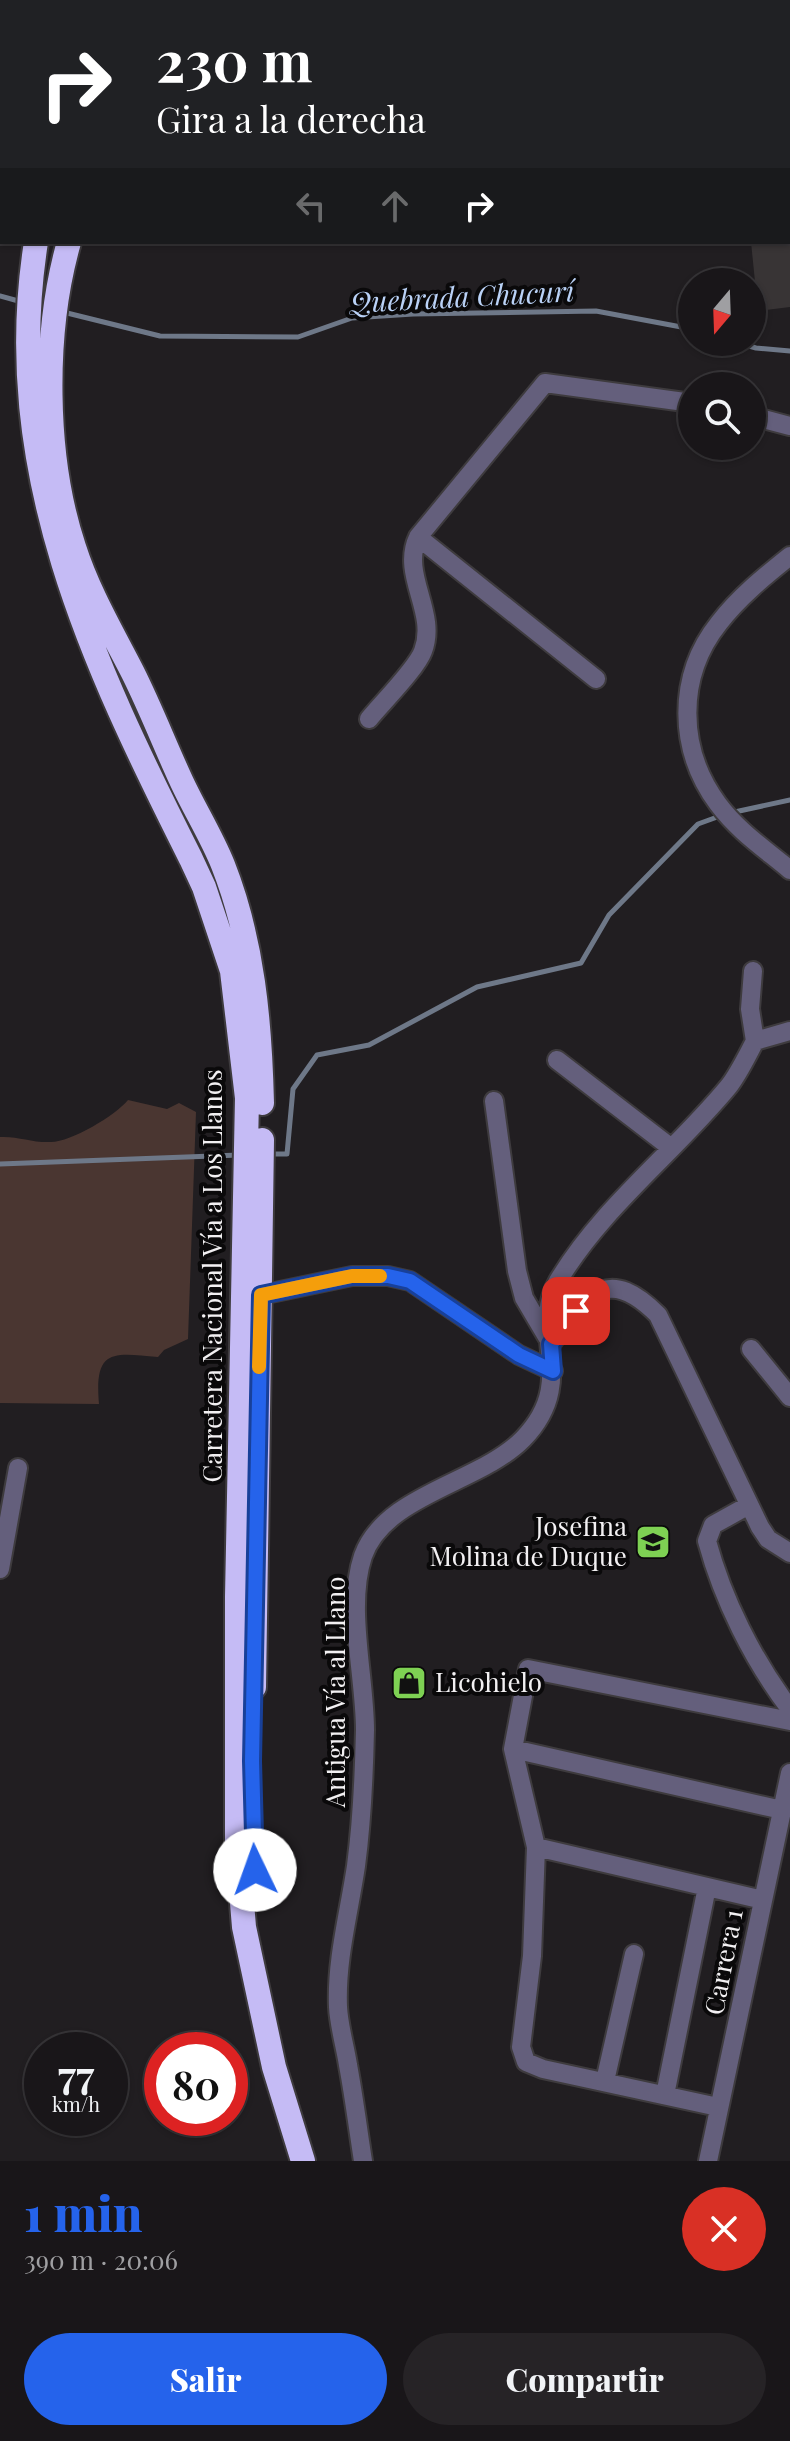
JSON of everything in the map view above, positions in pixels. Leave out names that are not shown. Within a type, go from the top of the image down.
[{"type":"highway","points":[[11,434],[13,331],[19,292],[35,244]]},
{"type":"highway","name":"Carretera Nacional Vía a Los Llanos","points":[[68,244],[58,280],[50,401],[62,498],[79,560],[222,865],[241,923],[257,1005],[261,1041],[261,1295],[253,1841],[259,1925],[274,2001],[320,2161]]},
{"type":"highway","name":"Carretera Nacional Vía a Los Llanos","points":[[20,485],[54,590],[77,645],[191,859],[204,887],[232,971],[247,1098],[238,1565],[237,1842],[244,1927],[259,2005],[303,2161]]},
{"type":"street","points":[[369,719],[423,653],[425,612],[411,552],[418,537],[545,383],[678,401]]},
{"type":"street","points":[[766,420],[790,426]]},
{"type":"street","points":[[418,537],[596,679]]},
{"type":"street","points":[[790,556],[757,583],[719,622],[695,666],[687,702],[689,743],[694,765],[718,805],[751,840],[790,870]]},
{"type":"street","points":[[753,971],[750,1009],[755,1041],[790,1031]]},
{"type":"street","name":"Antigua Vía al Llano","points":[[363,2161],[338,2010],[339,1967],[363,1802],[365,1725],[358,1646],[363,1557],[374,1533],[399,1512],[520,1442],[542,1417],[553,1371],[548,1312],[556,1284],[589,1236],[730,1084],[755,1041]]},
{"type":"street","points":[[557,1060],[670,1147]]},
{"type":"street","points":[[494,1101],[517,1271],[524,1298],[551,1344],[590,1295],[612,1289],[638,1295],[658,1315],[768,1539],[790,1553]]},
{"type":"street","points":[[261,1295],[352,1276],[388,1276],[410,1281],[519,1355],[553,1371]]},
{"type":"street","points":[[751,1349],[790,1397]]},
{"type":"street","points":[[0,1569],[18,1468]]},
{"type":"street","points":[[749,1505],[713,1525],[707,1541],[730,1605],[771,1684],[790,1709]]},
{"type":"street","points":[[718,2107],[543,2069],[526,2062],[521,2047],[532,1956],[536,1847],[513,1749],[528,1669],[790,1721]]},
{"type":"street","points":[[513,1749],[782,1810]]},
{"type":"street","name":"Carrera 1","points":[[708,2161],[790,1773]]},
{"type":"street","points":[[536,1847],[763,1900]]},
{"type":"street","points":[[665,2095],[707,1887]]},
{"type":"street","points":[[605,2081],[634,1954]]},
{"type":"shaded area","points":[[128,1100],[167,1109],[179,1103],[196,1112],[188,1339],[164,1350],[158,1357],[118,1355],[110,1358],[100,1372],[99,1404],[0,1403],[0,1137],[60,1141],[92,1127]]},
{"type":"building","points":[[751,244],[790,244],[790,307],[766,310],[766,268],[754,268]]},
{"type":"waterway","name":"Quebrada Chucurí","points":[[0,296],[22,302]]},
{"type":"waterway","name":"Quebrada Chucurí","points":[[63,312],[160,336],[298,337],[352,318],[413,314],[596,311],[678,326]]},
{"type":"waterway","name":"Quebrada Chucurí","points":[[766,349],[790,351]]},
{"type":"waterway","points":[[730,813],[790,800]]},
{"type":"waterway","points":[[269,1154],[287,1154],[293,1089],[317,1055],[369,1045],[477,987],[581,963],[609,915],[698,824],[720,816]]},
{"type":"waterway","points":[[0,1164],[239,1155]]},
{"type":"slow traffic","points":[[259,1367],[261,1295],[352,1276],[380,1276]]},
{"type":"place","name":"Josefina Molina de Duque","points":[[653,1542]]},
{"type":"place","name":"Licohielo","points":[[409,1683]]},
{"type":"route","points":[[255,1870],[252,1761],[261,1295],[352,1276],[388,1276],[410,1281],[519,1355],[553,1371],[551,1344],[576,1311]]}]
